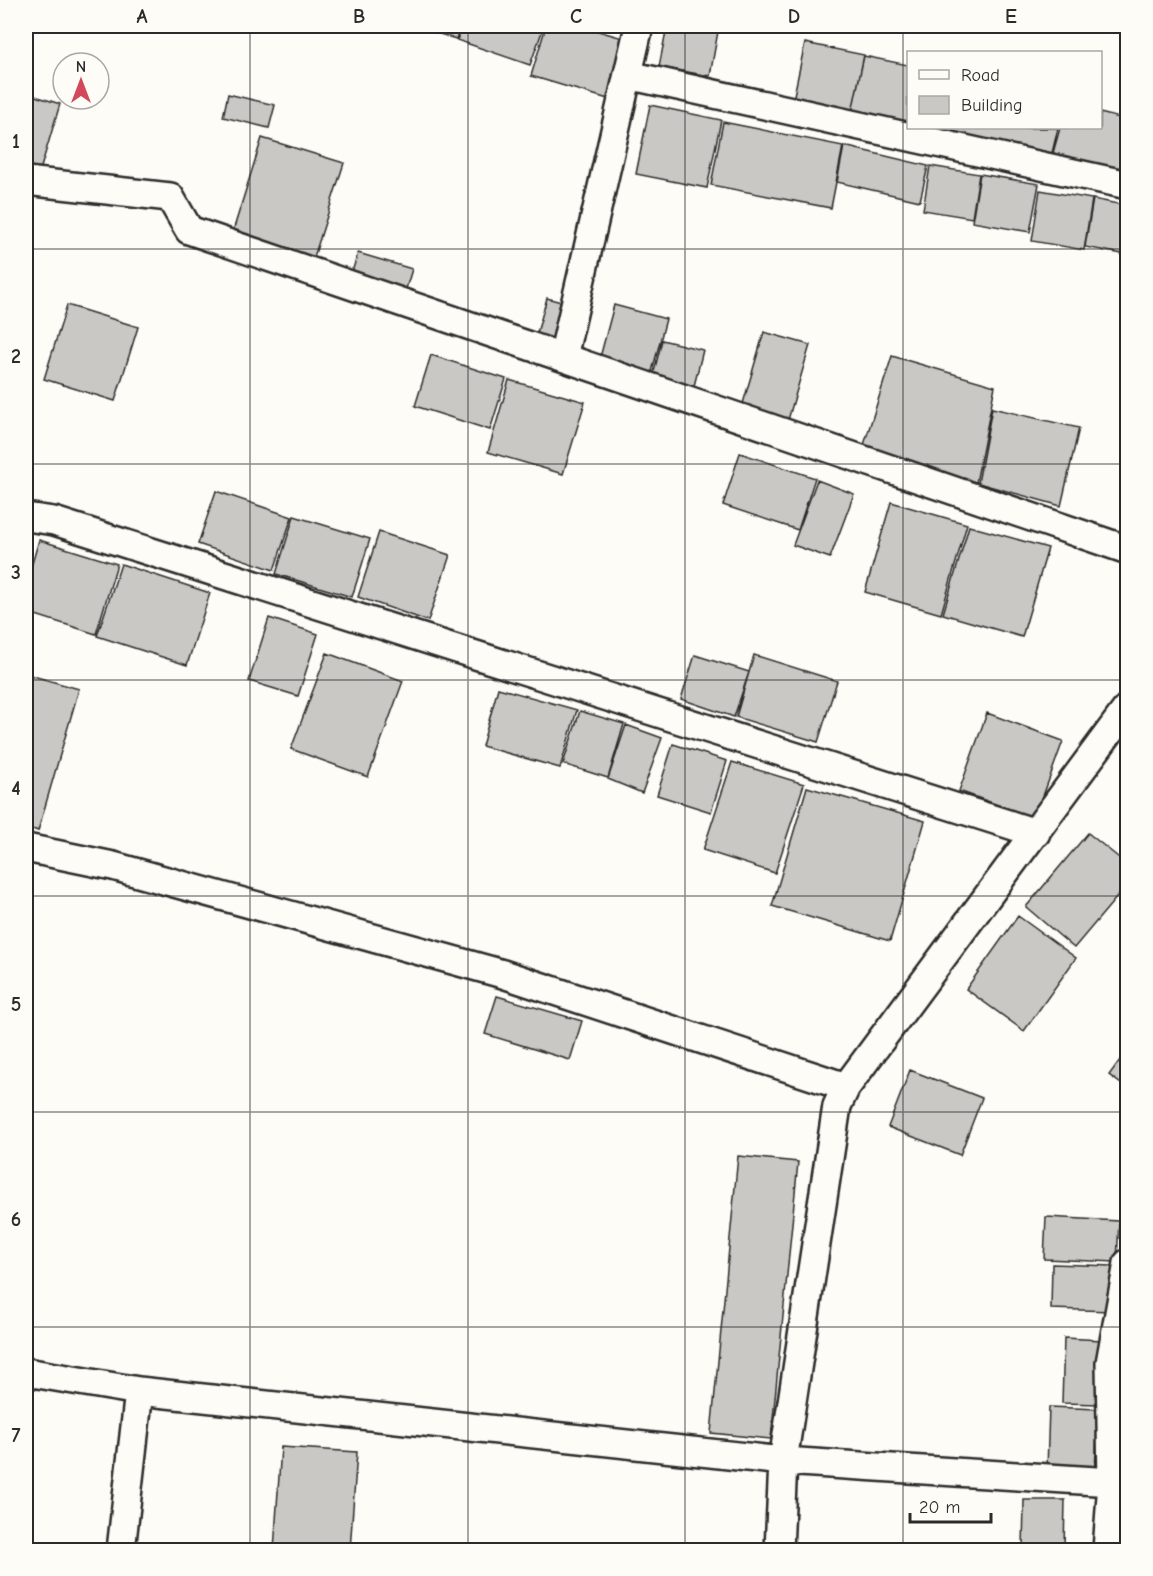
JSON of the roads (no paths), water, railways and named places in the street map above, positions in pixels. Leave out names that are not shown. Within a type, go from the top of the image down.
[{"type":"street","points":[[564,357],[639,26]]},
{"type":"street","points":[[628,75],[1128,185]]},
{"type":"street","points":[[26,181],[170,197],[189,230],[1128,550]]},
{"type":"street","points":[[26,518],[54,521],[1036,832]]},
{"type":"street","points":[[779,1551],[783,1461],[837,1106],[846,1087],[1128,707]]},
{"type":"street","points":[[26,848],[113,866],[504,974],[846,1087]]},
{"type":"street","points":[[1107,1551],[1112,1482],[1110,1363],[1128,1263]]},
{"type":"street","points":[[26,1372],[139,1391],[783,1461],[1112,1482]]},
{"type":"street","points":[[121,1551],[139,1391]]}]
